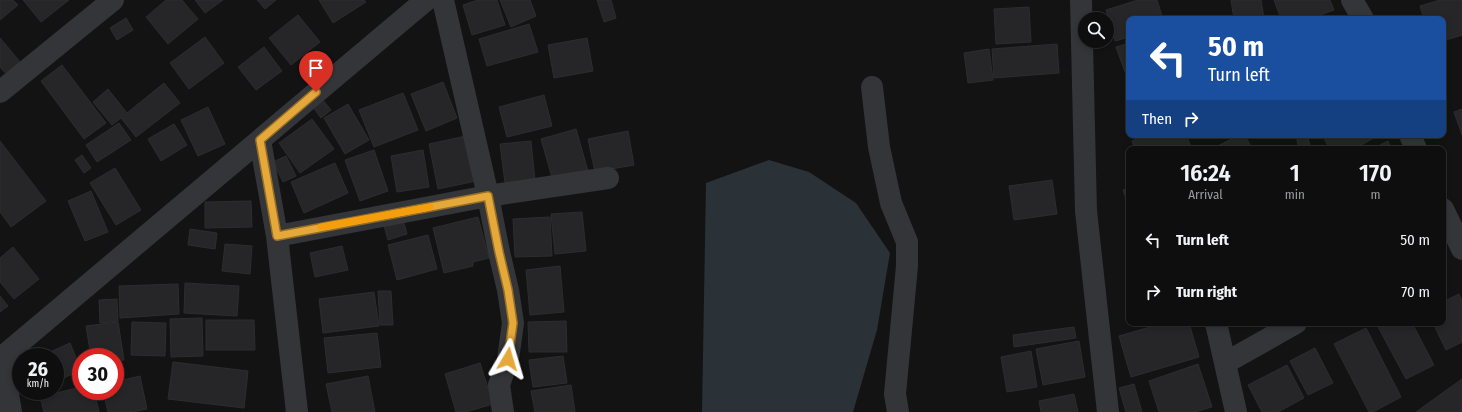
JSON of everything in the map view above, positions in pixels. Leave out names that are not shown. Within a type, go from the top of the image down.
[{"type":"street","points":[[0,92],[113,0]]},
{"type":"street","points":[[11,412],[1,359],[426,0]]},
{"type":"street","points":[[443,0],[488,196],[508,290],[513,323],[508,359],[499,385],[503,412]]},
{"type":"street","points":[[1081,0],[1086,211],[1108,412]]},
{"type":"street","points":[[1352,0],[1361,16]]},
{"type":"street","points":[[872,87],[879,147],[891,202],[907,242],[907,266],[895,394],[898,412]]},
{"type":"street","points":[[260,140],[277,236],[297,412]]},
{"type":"street","points":[[277,236],[488,196],[608,178]]},
{"type":"street","points":[[1446,219],[1453,241]]},
{"type":"street","points":[[1217,326],[1236,412]]},
{"type":"street","points":[[1225,363],[1291,326]]},
{"type":"shaded area","points":[[769,160],[809,172],[856,203],[890,253],[877,330],[853,412],[702,412],[706,183]]},
{"type":"building","points":[[0,0],[13,0],[18,5],[0,20]]},
{"type":"building","points":[[23,0],[69,0],[41,22]]},
{"type":"building","points":[[166,0],[182,0],[198,19],[168,44],[146,17]]},
{"type":"building","points":[[195,0],[223,0],[205,13]]},
{"type":"building","points":[[257,0],[276,0],[265,9]]},
{"type":"building","points":[[319,0],[364,0],[366,2],[333,23]]},
{"type":"building","points":[[478,0],[497,0],[505,25],[472,35],[463,5]]},
{"type":"building","points":[[500,0],[530,0],[536,16],[511,27]]},
{"type":"building","points":[[597,0],[611,0],[616,18],[604,22]]},
{"type":"building","points":[[1138,0],[1157,0],[1162,16],[1126,16],[1126,38],[1115,41],[1114,12],[1107,12],[1106,10]]},
{"type":"building","points":[[1231,0],[1261,0],[1264,16],[1234,16]]},
{"type":"building","points":[[1274,0],[1330,0],[1334,10],[1317,16],[1280,16]]},
{"type":"building","points":[[1440,0],[1462,0],[1462,35],[1446,40],[1446,16],[1423,16],[1420,6]]},
{"type":"building","points":[[1029,7],[1031,42],[996,44],[994,9]]},
{"type":"building","points":[[298,15],[320,42],[291,65],[269,38]]},
{"type":"building","points":[[126,18],[133,30],[117,40],[110,28]]},
{"type":"building","points":[[529,24],[538,52],[487,66],[479,39]]},
{"type":"building","points":[[205,37],[224,63],[189,89],[170,63]]},
{"type":"building","points":[[0,38],[21,63],[7,75],[0,67]]},
{"type":"building","points":[[587,38],[593,71],[554,78],[548,45]]},
{"type":"building","points":[[1057,44],[1059,73],[994,78],[992,49]]},
{"type":"building","points":[[1126,44],[1126,74],[1116,47]]},
{"type":"building","points":[[264,47],[282,71],[256,90],[238,67]]},
{"type":"building","points":[[989,49],[993,80],[968,83],[964,53]]},
{"type":"building","points":[[62,65],[106,123],[84,139],[41,81]]},
{"type":"building","points":[[443,82],[457,118],[426,131],[411,94]]},
{"type":"building","points":[[164,83],[180,103],[136,137],[121,118],[112,125],[93,102],[108,89],[127,113]]},
{"type":"building","points":[[403,93],[418,130],[374,147],[359,110]]},
{"type":"building","points":[[544,95],[552,126],[507,137],[499,107]]},
{"type":"building","points":[[322,99],[331,110],[321,118],[313,107]]},
{"type":"building","points":[[348,104],[369,140],[345,154],[324,118]]},
{"type":"building","points":[[208,107],[225,144],[198,156],[181,120]]},
{"type":"building","points":[[1462,109],[1462,135],[1454,112]]},
{"type":"building","points":[[312,119],[334,149],[300,173],[279,143]]},
{"type":"building","points":[[119,123],[131,140],[97,162],[86,145]]},
{"type":"building","points":[[174,124],[187,145],[161,161],[148,139]]},
{"type":"building","points":[[576,129],[588,171],[553,181],[541,139]]},
{"type":"building","points":[[628,131],[634,165],[595,172],[588,139]]},
{"type":"building","points":[[466,136],[476,181],[438,189],[429,144]]},
{"type":"building","points":[[1139,138],[1187,138],[1191,146],[1134,146],[1132,141]]},
{"type":"building","points":[[1233,138],[1246,138],[1250,146],[1218,146]]},
{"type":"building","points":[[1297,138],[1308,138],[1310,146],[1298,146]]},
{"type":"building","points":[[1324,138],[1374,138],[1359,146],[1328,146]]},
{"type":"building","points":[[0,141],[46,201],[11,227],[0,212]]},
{"type":"building","points":[[531,141],[535,180],[505,183],[500,144]]},
{"type":"building","points":[[1388,141],[1390,146],[1378,146]]},
{"type":"building","points":[[374,150],[388,191],[360,201],[345,160]]},
{"type":"building","points":[[423,150],[429,187],[397,192],[391,156]]},
{"type":"building","points":[[82,155],[91,168],[84,173],[75,160]]},
{"type":"building","points":[[286,156],[296,176],[283,182],[273,162]]},
{"type":"building","points":[[335,163],[348,193],[304,213],[291,182]]},
{"type":"building","points":[[115,168],[141,210],[116,225],[90,183]]},
{"type":"building","points":[[1052,180],[1057,214],[1014,220],[1009,186]]},
{"type":"building","points":[[1126,189],[1126,199],[1123,190]]},
{"type":"building","points":[[91,191],[108,232],[85,241],[68,201]]},
{"type":"building","points":[[251,201],[252,227],[205,228],[205,202]]},
{"type":"building","points":[[582,212],[586,251],[555,254],[551,214]]},
{"type":"building","points":[[402,216],[407,234],[388,240],[383,222]]},
{"type":"building","points":[[478,217],[489,258],[473,262],[473,266],[444,273],[433,228]]},
{"type":"building","points":[[550,217],[552,256],[515,257],[513,219]]},
{"type":"building","points":[[190,229],[217,233],[215,249],[188,245]]},
{"type":"building","points":[[428,235],[437,269],[397,280],[388,245]]},
{"type":"building","points":[[225,244],[252,246],[250,274],[222,271]]},
{"type":"building","points":[[342,246],[348,270],[315,277],[310,253]]},
{"type":"building","points":[[13,247],[39,279],[14,299],[0,282],[0,258]]},
{"type":"building","points":[[560,266],[564,312],[530,315],[526,270]]},
{"type":"building","points":[[185,283],[239,286],[237,316],[184,313]]},
{"type":"building","points":[[178,284],[179,314],[120,318],[119,286]]},
{"type":"building","points":[[378,291],[391,291],[393,325],[380,325]]},
{"type":"building","points":[[374,292],[379,326],[323,333],[319,299]]},
{"type":"building","points":[[1459,294],[1462,301],[1462,342],[1446,350],[1434,326],[1446,326],[1446,300]]},
{"type":"building","points":[[0,296],[8,306],[0,312]]},
{"type":"building","points":[[117,299],[118,321],[100,323],[99,300]]},
{"type":"building","points":[[202,318],[203,356],[171,357],[170,319]]},
{"type":"building","points":[[206,320],[254,320],[255,350],[206,350]]},
{"type":"building","points":[[566,321],[567,352],[529,352],[528,322]]},
{"type":"building","points":[[118,322],[122,348],[90,348],[86,326]]},
{"type":"building","points":[[132,322],[166,323],[165,356],[131,355]]},
{"type":"building","points":[[1154,326],[1190,326],[1199,357],[1131,377],[1119,336]]},
{"type":"building","points":[[1378,326],[1414,326],[1434,365],[1406,379]]},
{"type":"building","points":[[1074,327],[1076,338],[1014,347],[1013,335]]},
{"type":"building","points":[[1366,328],[1401,397],[1373,412],[1369,412],[1334,344]]},
{"type":"building","points":[[377,333],[381,367],[328,373],[324,338]]},
{"type":"building","points":[[1079,341],[1085,377],[1043,385],[1036,349]]},
{"type":"building","points":[[70,343],[72,348],[72,374],[64,378],[64,348],[59,348]]},
{"type":"building","points":[[1315,348],[1333,383],[1308,395],[1290,361]]},
{"type":"building","points":[[1031,351],[1037,387],[1007,392],[1001,357]]},
{"type":"building","points":[[563,356],[567,383],[533,387],[529,360]]},
{"type":"building","points":[[173,362],[248,371],[244,408],[168,399]]},
{"type":"building","points":[[480,363],[493,404],[466,412],[456,412],[445,374]]},
{"type":"building","points":[[1198,364],[1212,407],[1195,412],[1159,412],[1149,381]]},
{"type":"building","points":[[1287,365],[1304,398],[1278,412],[1262,412],[1248,385]]},
{"type":"building","points":[[140,376],[147,409],[133,412],[108,412],[105,400],[124,400],[124,380]]},
{"type":"building","points":[[368,376],[375,412],[332,412],[326,384]]},
{"type":"building","points":[[1462,379],[1462,412],[1416,412]]},
{"type":"building","points":[[1134,384],[1142,412],[1126,412],[1119,388]]},
{"type":"building","points":[[571,385],[575,412],[535,412],[531,391]]},
{"type":"building","points":[[72,389],[72,400],[96,400],[99,412],[44,412],[41,400],[64,400],[64,391]]},
{"type":"building","points":[[1074,394],[1078,412],[1041,412],[1039,401]]},
{"type":"slow traffic","points":[[321,227],[430,207]]},
{"type":"route","points":[[316,92],[260,140],[277,236],[488,196],[508,290],[513,323],[508,359]]}]
